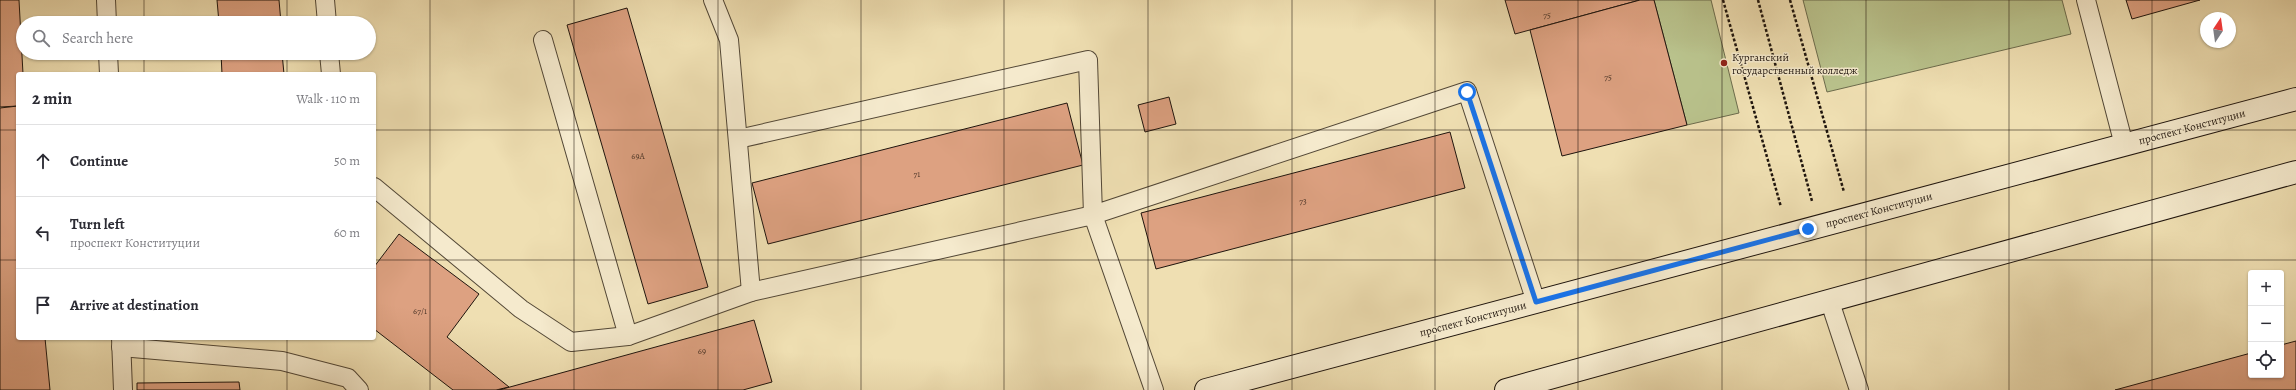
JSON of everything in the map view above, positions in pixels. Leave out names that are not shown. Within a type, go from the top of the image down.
[{"type":"main road","name":"проспект Конституции","points":[[1206,390],[1239,386],[1536,302],[2296,99]]},
{"type":"main road","points":[[1506,390],[1830,302],[2296,172]]},
{"type":"lane","points":[[106,0],[107,16]]},
{"type":"lane","points":[[325,0],[326,16]]},
{"type":"lane","points":[[714,0],[729,40],[751,292]]},
{"type":"lane","points":[[2086,0],[2124,145]]},
{"type":"lane","points":[[543,40],[628,336]]},
{"type":"lane","points":[[108,60],[109,72]]},
{"type":"lane","points":[[330,60],[331,72]]},
{"type":"lane","points":[[738,139],[1088,60],[1093,215],[1154,390]]},
{"type":"lane","points":[[376,189],[521,309],[571,342],[628,336],[751,292],[1093,215],[1467,92],[1536,302]]},
{"type":"lane","points":[[1830,302],[1859,390]]},
{"type":"lane","points":[[123,390],[121,343],[282,360],[348,378],[359,390]]},
{"type":"path","points":[[1723,0],[1789,234]]},
{"type":"path","points":[[1758,0],[1818,226]]},
{"type":"path","points":[[1790,0],[1852,218]]},
{"type":"green space","points":[[1654,0],[1711,0],[1739,113],[1687,125]]},
{"type":"green space","points":[[1803,0],[2062,0],[2071,34],[1827,92]]},
{"type":"building","points":[[0,0],[19,0],[20,16],[16,16],[16,60],[22,60],[23,72],[16,72],[16,106],[0,107]]},
{"type":"building","points":[[217,0],[279,0],[280,16],[218,16]]},
{"type":"building","points":[[1505,0],[1640,0],[1515,34]]},
{"type":"building","points":[[1640,0],[1654,0],[1687,125],[1562,156],[1530,30]]},
{"type":"building","points":[[2126,0],[2200,0],[2132,19]]},
{"type":"building","points":[[627,8],[708,287],[648,304],[567,25]]},
{"type":"building","points":[[221,60],[283,60],[284,72],[222,72]]},
{"type":"building","points":[[1169,97],[1176,124],[1145,132],[1138,105]]},
{"type":"building","points":[[1067,103],[1083,165],[768,244],[752,183]]},
{"type":"building","points":[[16,106],[16,340],[45,340],[50,390],[0,390],[0,108]]},
{"type":"building","points":[[1450,132],[1465,188],[1156,269],[1141,213]]},
{"type":"building","points":[[399,234],[479,294],[447,337],[509,387],[496,390],[453,390],[376,331],[376,264]]},
{"type":"building","points":[[754,320],[772,382],[743,390],[499,390]]},
{"type":"building","points":[[2296,341],[2296,390],[2115,390],[2248,354],[2248,378],[2284,378],[2284,344]]},
{"type":"building","points":[[239,382],[240,390],[137,390],[137,383]]},
{"type":"place","name":"Курганский государственный колледж","points":[[1724,63]]},
{"type":"route","points":[[1467,92],[1536,302],[1808,229]]}]
